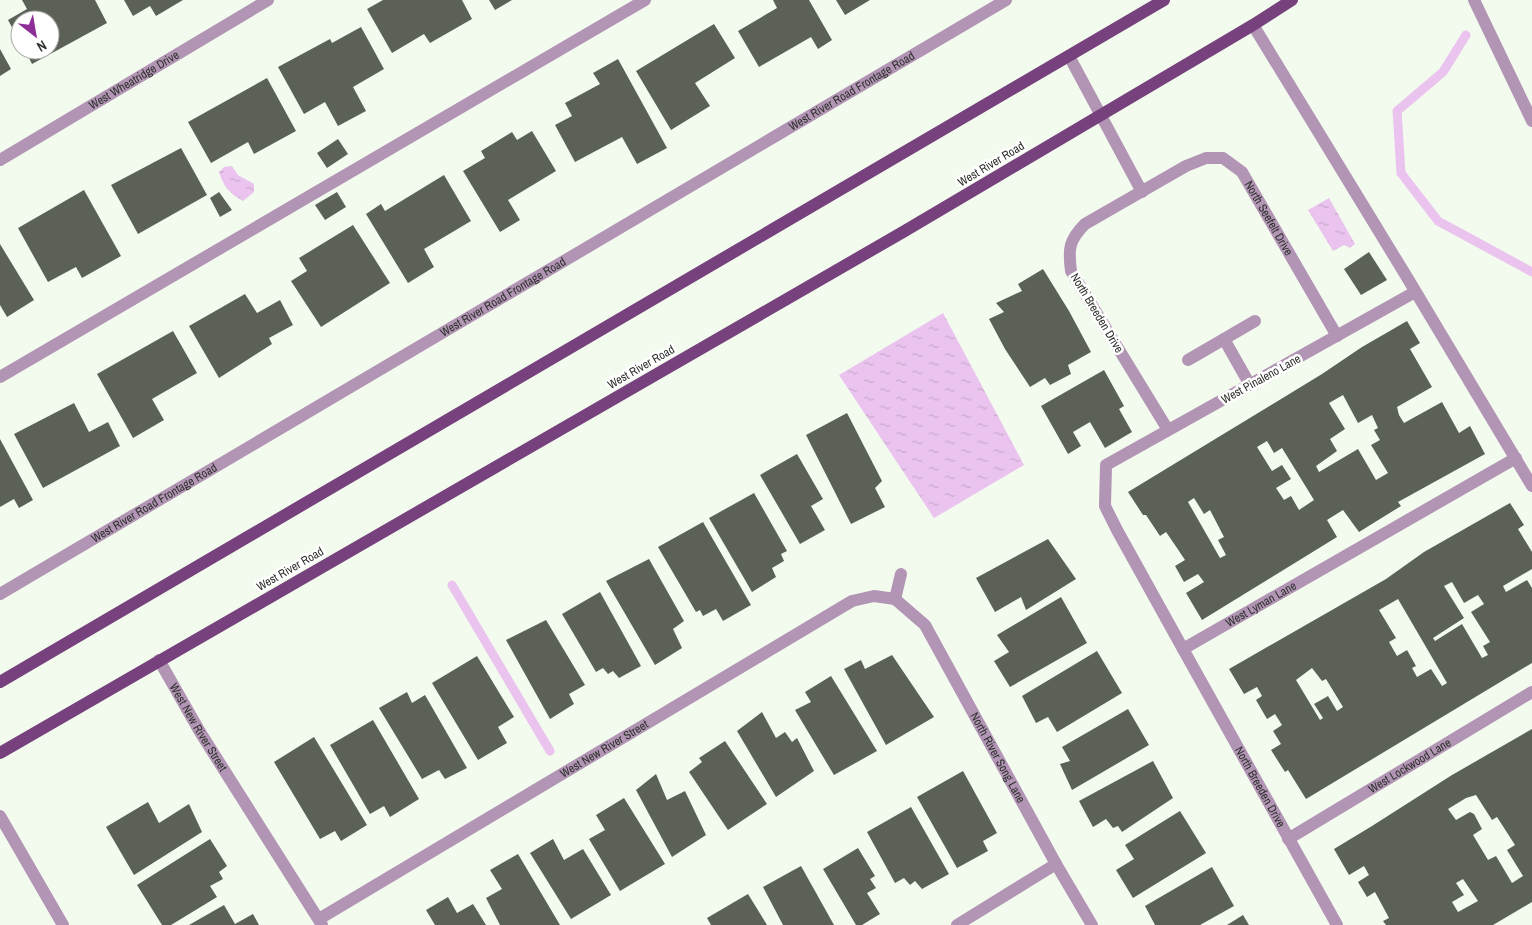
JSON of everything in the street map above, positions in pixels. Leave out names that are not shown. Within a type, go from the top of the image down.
[{"type":"main road","points":[[0,682],[1164,0]]},
{"type":"main road","name":"West River Road","points":[[0,753],[903,232],[1253,26],[1292,0]]},
{"type":"street","name":"West Wheatridge Drive","points":[[0,160],[268,0]]},
{"type":"street","points":[[0,377],[645,0]]},
{"type":"street","name":"West River Road Frontage Road","points":[[0,594],[1006,0]]},
{"type":"street","points":[[1474,0],[1532,121]]},
{"type":"street","points":[[1253,26],[1532,486]]},
{"type":"street","points":[[1070,56],[1142,192]]},
{"type":"street","name":"North Seefelt Drive","points":[[1142,192],[1186,166],[1206,158],[1222,158],[1242,172],[1336,336]]},
{"type":"street","name":"North Breeden Drive","points":[[1142,192],[1085,224],[1077,232],[1068,251],[1071,271],[1168,430]]},
{"type":"street","name":"West Pinaleno Lane","points":[[1183,649],[1105,506],[1106,465],[1416,292]]},
{"type":"street","points":[[1188,360],[1255,321]]},
{"type":"street","points":[[1224,339],[1250,385]]},
{"type":"street","name":"West Lyman Lane","points":[[1183,649],[1516,458]]},
{"type":"street","points":[[895,599],[901,574]]},
{"type":"street","name":"West New River Street","points":[[159,660],[200,732],[320,922],[852,601],[874,596],[895,599]]},
{"type":"street","name":"North River Song Lane","points":[[895,599],[925,625],[1056,864],[1092,925]]},
{"type":"street","name":"North Breeden Drive","points":[[1183,649],[1337,925]]},
{"type":"street","name":"West Lockwood Lane","points":[[1288,839],[1532,692]]},
{"type":"street","points":[[0,816],[63,925]]},
{"type":"street","points":[[957,925],[1056,864]]},
{"type":"water","points":[[232,166],[238,175],[254,184],[254,192],[243,201],[228,189],[219,172],[224,167]]},
{"type":"water","points":[[1329,198],[1355,244],[1350,248],[1344,245],[1333,251],[1308,210]]},
{"type":"water","points":[[943,313],[1024,465],[934,518],[839,375]]},
{"type":"building","points":[[22,0],[95,0],[107,23],[60,49],[60,10],[25,10],[27,9]]},
{"type":"building","points":[[124,0],[183,0],[156,16],[150,6],[133,16]]},
{"type":"building","points":[[383,0],[462,0],[472,19],[430,43],[424,34],[392,53],[367,9]]},
{"type":"building","points":[[489,0],[512,0],[495,10]]},
{"type":"building","points":[[773,0],[809,0],[832,40],[818,49],[811,37],[759,67],[738,31],[777,8]]},
{"type":"building","points":[[836,0],[870,0],[845,15]]},
{"type":"building","points":[[714,24],[735,58],[695,83],[710,106],[671,130],[636,71]]},
{"type":"building","points":[[361,27],[384,69],[353,87],[366,111],[338,126],[325,102],[304,114],[278,67],[330,39],[332,43]]},
{"type":"building","points":[[0,49],[11,69],[0,76]]},
{"type":"building","points":[[618,59],[667,148],[637,164],[622,137],[575,162],[555,125],[572,116],[565,103],[600,84],[593,73]]},
{"type":"building","points":[[30,60],[39,60],[32,64]]},
{"type":"building","points":[[267,78],[296,131],[254,154],[248,142],[211,163],[188,122]]},
{"type":"building","points":[[532,131],[556,171],[508,200],[520,220],[500,232],[463,171],[485,158],[481,151],[512,132],[517,140]]},
{"type":"building","points":[[338,139],[348,154],[327,168],[317,153]]},
{"type":"building","points":[[181,148],[207,195],[138,234],[111,185]]},
{"type":"building","points":[[444,175],[471,221],[424,249],[434,267],[408,283],[366,214],[381,204],[385,211]]},
{"type":"building","points":[[84,190],[121,256],[82,278],[76,267],[48,282],[18,228]]},
{"type":"building","points":[[219,192],[232,210],[220,217],[210,198]]},
{"type":"building","points":[[337,192],[346,207],[325,220],[315,205]]},
{"type":"building","points":[[353,225],[390,283],[321,327],[291,281],[307,271],[299,258]]},
{"type":"building","points":[[0,244],[34,300],[7,317],[0,305]]},
{"type":"building","points":[[1369,252],[1387,280],[1361,295],[1344,269]]},
{"type":"building","points":[[1043,269],[1091,352],[1068,365],[1071,374],[1050,385],[1045,378],[1030,387],[1005,349],[989,319],[1004,312],[996,303],[1022,291],[1018,284]]},
{"type":"building","points":[[245,294],[257,313],[280,300],[293,325],[269,338],[272,344],[219,378],[189,326]]},
{"type":"building","points":[[1407,321],[1420,343],[1410,349],[1432,387],[1397,407],[1399,415],[1404,423],[1442,402],[1459,433],[1470,426],[1485,454],[1398,502],[1401,506],[1359,532],[1343,510],[1327,520],[1337,537],[1202,620],[1186,593],[1204,582],[1198,574],[1184,582],[1175,566],[1185,560],[1166,532],[1160,536],[1128,492],[1322,374],[1362,347]],"holes":[[[1343,395],[1358,423],[1372,415],[1378,428],[1374,430],[1380,440],[1371,445],[1388,473],[1376,480],[1358,449],[1319,472],[1316,466],[1337,451],[1330,439],[1345,429],[1329,403]],[[1267,441],[1274,453],[1282,448],[1314,500],[1299,510],[1291,496],[1284,500],[1276,488],[1291,479],[1282,465],[1272,471],[1257,447]],[[1194,498],[1204,514],[1210,510],[1224,537],[1218,540],[1226,555],[1220,558],[1188,502]]]},
{"type":"building","points":[[173,331],[197,373],[152,399],[164,420],[133,438],[97,374]]},
{"type":"building","points":[[1104,370],[1124,406],[1119,409],[1132,432],[1105,448],[1090,422],[1073,432],[1081,446],[1068,454],[1041,406]]},
{"type":"building","points":[[74,403],[89,432],[108,422],[120,446],[43,488],[14,434]]},
{"type":"building","points":[[847,413],[882,481],[875,488],[885,507],[851,524],[806,435]]},
{"type":"building","points":[[0,439],[33,500],[19,508],[14,499],[0,507]]},
{"type":"building","points":[[797,454],[823,499],[811,506],[825,530],[800,544],[760,475]]},
{"type":"building","points":[[754,493],[787,551],[781,554],[784,561],[772,568],[776,577],[752,592],[709,518]]},
{"type":"building","points":[[1510,503],[1524,525],[1518,529],[1532,552],[1532,569],[1503,586],[1506,592],[1527,580],[1532,588],[1532,663],[1306,799],[1288,770],[1285,772],[1271,750],[1281,744],[1273,731],[1282,725],[1275,714],[1267,719],[1256,700],[1262,696],[1257,687],[1244,694],[1229,669],[1386,579],[1424,552]],"holes":[[[1452,582],[1464,603],[1478,595],[1484,604],[1471,612],[1490,642],[1483,646],[1488,655],[1482,658],[1462,624],[1435,641],[1433,638],[1464,618],[1444,586]],[[1398,599],[1447,683],[1442,686],[1431,669],[1417,677],[1412,668],[1416,666],[1407,650],[1397,656],[1389,642],[1396,638],[1379,610]],[[1312,668],[1322,681],[1326,679],[1343,707],[1337,711],[1328,696],[1314,704],[1323,718],[1320,720],[1296,680]]]},
{"type":"building","points":[[703,522],[751,605],[723,621],[716,609],[703,616],[700,610],[696,612],[658,547]]},
{"type":"building","points":[[1048,539],[1076,579],[1026,610],[1021,597],[995,612],[976,578]]},
{"type":"building","points":[[649,559],[684,621],[673,629],[682,648],[655,665],[606,581]]},
{"type":"building","points":[[600,592],[641,666],[619,678],[613,671],[608,674],[603,668],[596,672],[562,614]]},
{"type":"building","points":[[1061,597],[1087,643],[1010,687],[994,661],[1009,652],[997,635]]},
{"type":"building","points":[[546,620],[585,685],[569,694],[574,704],[550,719],[506,640]]},
{"type":"building","points":[[1097,651],[1122,693],[1057,732],[1048,717],[1036,723],[1022,696]]},
{"type":"building","points":[[892,655],[934,717],[886,745],[844,669],[861,660],[865,669]]},
{"type":"building","points":[[477,656],[514,717],[498,727],[507,743],[478,760],[432,683]]},
{"type":"building","points":[[831,676],[877,751],[834,775],[795,710],[811,702],[805,692]]},
{"type":"building","points":[[407,692],[412,703],[425,695],[467,768],[445,779],[439,770],[422,779],[379,708]]},
{"type":"building","points":[[1128,709],[1149,745],[1072,790],[1060,764],[1070,761],[1062,747]]},
{"type":"building","points":[[762,712],[776,738],[785,732],[792,742],[797,738],[814,771],[776,797],[737,731]]},
{"type":"building","points":[[373,720],[419,799],[390,817],[384,806],[370,814],[330,745]]},
{"type":"building","points":[[1532,729],[1532,902],[1493,925],[1386,925],[1383,921],[1389,918],[1375,892],[1367,897],[1358,882],[1369,875],[1364,866],[1349,875],[1334,849],[1452,775]],"holes":[[[1476,795],[1492,820],[1497,817],[1515,845],[1507,850],[1523,876],[1512,883],[1496,856],[1488,860],[1473,835],[1482,829],[1474,814],[1470,812],[1456,820],[1448,809],[1466,798]],[[1463,879],[1478,901],[1458,912],[1452,902],[1464,895],[1456,883]]]},
{"type":"building","points":[[314,737],[367,825],[341,841],[335,831],[320,839],[274,762]]},
{"type":"building","points":[[725,741],[767,804],[728,830],[689,772],[702,762],[699,758]]},
{"type":"building","points":[[1153,761],[1173,798],[1122,832],[1118,826],[1113,828],[1106,819],[1093,827],[1079,801]]},
{"type":"building","points":[[963,771],[997,833],[983,841],[988,851],[957,868],[917,797]]},
{"type":"building","points":[[656,774],[667,800],[685,791],[706,835],[672,857],[636,790]]},
{"type":"building","points":[[624,798],[665,864],[620,891],[589,839],[605,830],[596,815]]},
{"type":"building","points":[[148,802],[159,823],[189,804],[202,832],[134,875],[106,827]]},
{"type":"building","points":[[911,807],[949,874],[922,889],[915,881],[910,885],[904,878],[895,883],[867,832]]},
{"type":"building","points":[[1180,811],[1206,853],[1133,898],[1116,870],[1134,859],[1125,845]]},
{"type":"building","points":[[210,839],[227,866],[219,872],[223,879],[210,886],[217,897],[171,925],[162,925],[137,885]]},
{"type":"building","points":[[553,839],[564,860],[583,849],[611,895],[571,919],[530,853]]},
{"type":"building","points":[[858,848],[875,876],[870,879],[876,888],[867,893],[880,914],[862,925],[856,925],[823,869]]},
{"type":"building","points":[[518,854],[560,925],[500,925],[486,898],[502,889],[490,870]]},
{"type":"building","points":[[801,866],[834,925],[783,925],[763,887]]},
{"type":"building","points":[[1212,867],[1234,906],[1200,925],[1155,925],[1145,906]]},
{"type":"building","points":[[748,894],[767,925],[711,925],[707,918]]},
{"type":"building","points":[[448,897],[457,913],[473,904],[486,925],[435,925],[426,910]]},
{"type":"building","points":[[224,905],[235,924],[253,914],[259,925],[189,925]]},
{"type":"building","points":[[1243,915],[1249,925],[1227,925]]},
{"type":"waterway","points":[[1466,35],[1443,72],[1397,111],[1401,173],[1438,221],[1532,272]]},
{"type":"waterway","points":[[452,585],[550,751]]}]
